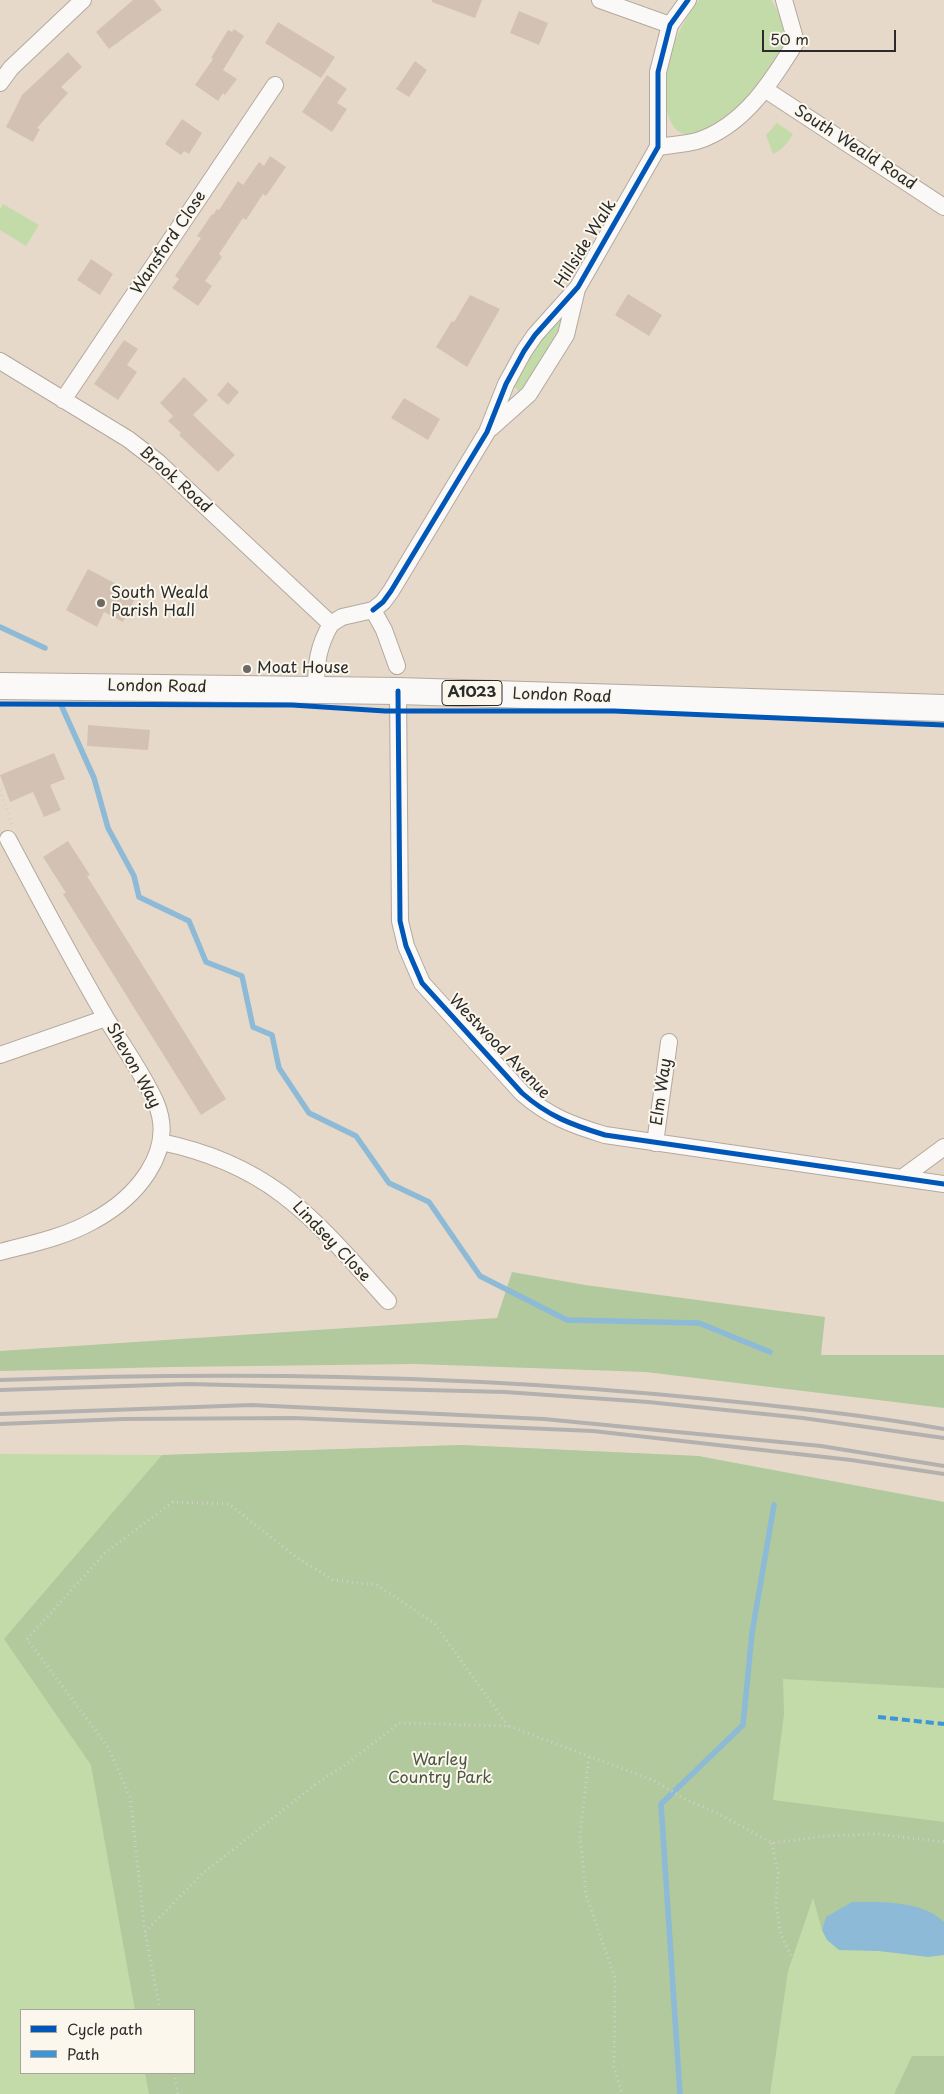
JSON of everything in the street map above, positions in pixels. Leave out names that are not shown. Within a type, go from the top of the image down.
[{"type":"main road","name":"London Road","points":[[0,686],[316,689],[398,678],[944,708]]},
{"type":"street","points":[[0,83],[11,68],[83,0]]},
{"type":"street","points":[[600,0],[670,25]]},
{"type":"street","name":"Hillside Walk","points":[[373,610],[383,602],[391,591],[487,432],[506,384],[524,351],[535,335],[578,287],[658,146],[658,72],[670,25],[688,0]]},
{"type":"street","points":[[658,146],[697,140],[729,125],[766,90],[796,42],[784,0]]},
{"type":"street","name":"Wansford Close","points":[[63,400],[275,85]]},
{"type":"street","name":"South Weald Road","points":[[766,90],[944,207]]},
{"type":"street","name":"Hillside Walk","points":[[487,432],[529,394],[566,335],[578,287]]},
{"type":"street","name":"Brook Road","points":[[0,361],[128,439],[158,462],[331,624]]},
{"type":"street","points":[[316,689],[316,665],[321,641],[331,624],[342,617],[373,610],[384,630],[398,678]]},
{"type":"street","name":"Westwood Avenue","points":[[398,678],[400,920],[406,946],[422,983],[537,1106],[557,1118],[581,1128],[605,1134],[655,1143],[944,1184]]},
{"type":"street","name":"Shevon Way","points":[[0,1252],[46,1240],[92,1222],[111,1210],[129,1195],[146,1176],[158,1157],[162,1123],[156,1103],[106,1018],[8,840]]},
{"type":"street","points":[[0,1054],[106,1018]]},
{"type":"street","name":"Elm Way","points":[[655,1143],[669,1042]]},
{"type":"street","name":"Lindsey Close","points":[[160,1142],[206,1153],[230,1162],[264,1180],[318,1224],[388,1301]]},
{"type":"street","points":[[902,1178],[944,1147]]},
{"type":"path","points":[[0,790],[16,833],[8,840]]},
{"type":"path","points":[[160,2009],[145,1932],[130,1797],[108,1747],[27,1639],[105,1552],[173,1502],[229,1504],[296,1557],[333,1580],[377,1585],[434,1623],[508,1726]]},
{"type":"path","points":[[145,1932],[210,1868],[320,1781],[344,1766],[399,1723],[508,1726],[653,1780],[772,1843],[826,1836],[877,1834],[944,1842]]},
{"type":"path","points":[[589,1756],[580,1834],[586,1895],[615,1978],[614,2067],[622,2094]]},
{"type":"path","points":[[772,1843],[778,1873],[776,1904],[781,1935],[797,1967],[800,1982]]},
{"type":"path","points":[[174,2074],[178,2094]]},
{"type":"green space","points":[[699,0],[771,0],[781,22],[784,40],[780,55],[766,77],[727,119],[699,133],[686,134],[676,129],[670,120],[665,105],[665,73],[675,41],[690,12]]},
{"type":"green space","points":[[777,123],[793,134],[782,148],[773,154],[766,135]]},
{"type":"green space","points":[[3,204],[39,225],[26,246],[0,230],[0,209]]},
{"type":"green space","points":[[563,307],[561,332],[536,373],[519,391],[514,387],[522,365]]},
{"type":"green space","points":[[512,1272],[585,1285],[825,1317],[821,1355],[944,1355],[944,1408],[646,1372],[415,1364],[0,1371],[0,1351],[497,1318]]},
{"type":"green space","name":"Warley Country Park","points":[[460,1445],[698,1456],[944,1502],[944,2094],[0,2094],[0,1454],[162,1455]]},
{"type":"green space","name":"Warley Country Park","points":[[460,1445],[698,1456],[944,1502],[944,1688],[783,1679],[784,1714],[773,1800],[944,1822],[944,1922],[826,1917],[822,1930],[813,1898],[788,1971],[770,2094],[149,2094],[145,2074],[195,2074],[195,2009],[135,2009],[91,1765],[4,1639],[162,1455]]},
{"type":"green space","points":[[912,2056],[944,2056],[944,2094],[894,2094]]},
{"type":"water","points":[[852,1902],[901,1904],[913,1906],[935,1915],[944,1922],[944,1955],[928,1957],[879,1951],[839,1950],[827,1940],[822,1930],[826,1917]]},
{"type":"building","points":[[133,0],[154,0],[162,10],[109,49],[96,32]]},
{"type":"building","points":[[432,0],[482,0],[475,18],[432,2]]},
{"type":"building","points":[[519,11],[548,23],[539,45],[510,33]]},
{"type":"building","points":[[278,22],[335,57],[321,78],[265,43]]},
{"type":"building","points":[[234,29],[244,36],[223,70],[237,79],[218,101],[195,85],[213,59],[211,58],[228,30],[232,32]]},
{"type":"building","points":[[68,52],[82,67],[61,87],[68,93],[37,128],[40,129],[33,142],[6,127],[22,95]]},
{"type":"building","points":[[415,61],[427,70],[409,97],[396,89]]},
{"type":"building","points":[[327,75],[347,89],[337,103],[347,109],[332,132],[302,112]]},
{"type":"building","points":[[182,119],[202,133],[189,154],[184,151],[181,155],[165,144]]},
{"type":"building","points":[[270,156],[286,167],[266,196],[263,194],[246,220],[243,218],[219,254],[222,257],[205,281],[212,286],[198,306],[172,288],[179,279],[175,276],[201,238],[197,236],[212,214],[217,209],[219,210],[238,181],[243,185],[259,162],[264,166]]},
{"type":"building","points":[[91,259],[113,274],[100,295],[77,280]]},
{"type":"building","points":[[628,294],[662,315],[649,336],[615,315]]},
{"type":"building","points":[[470,295],[500,309],[467,367],[436,347]]},
{"type":"building","points":[[124,340],[138,349],[127,365],[137,372],[118,400],[94,384]]},
{"type":"building","points":[[184,377],[208,400],[193,415],[235,455],[218,472],[179,435],[181,433],[168,421],[173,416],[160,403]]},
{"type":"building","points":[[228,382],[239,392],[228,405],[217,395]]},
{"type":"building","points":[[404,398],[440,419],[428,440],[391,418]]},
{"type":"building","name":"South Weald Parish Hall","points":[[88,569],[137,595],[123,622],[104,612],[97,627],[66,610]]},
{"type":"building","points":[[88,725],[150,730],[148,750],[87,746]]},
{"type":"building","points":[[54,753],[65,779],[50,785],[61,810],[44,817],[33,792],[10,802],[0,775]]},
{"type":"building","points":[[68,841],[90,875],[87,876],[226,1099],[201,1115],[63,894],[66,893],[43,857]]},
{"type":"waterway","points":[[0,627],[45,648]]},
{"type":"waterway","points":[[62,707],[94,778],[108,828],[134,876],[139,897],[189,921],[206,962],[242,976],[253,1027],[272,1035],[279,1068],[309,1113],[356,1136],[389,1183],[429,1202],[480,1276],[567,1320],[699,1323],[770,1352]]},
{"type":"waterway","points":[[680,2094],[661,1804],[743,1725],[752,1633],[774,1505]]},
{"type":"railway","points":[[0,1380],[177,1376],[354,1377],[443,1380],[620,1391],[708,1399],[856,1415],[944,1429]]},
{"type":"railway","points":[[0,1390],[188,1384],[505,1392],[648,1402],[803,1418],[944,1438]]},
{"type":"railway","points":[[0,1414],[252,1405],[544,1419],[821,1446],[944,1466]]},
{"type":"railway","points":[[0,1424],[123,1419],[294,1418],[593,1431],[851,1460],[944,1474]]},
{"type":"marked path","points":[[878,1717],[944,1724]]},
{"type":"cycle path","points":[[373,610],[383,602],[391,591],[487,432],[506,384],[524,351],[535,335],[578,287],[658,147],[658,72],[670,25],[688,0]]},
{"type":"cycle path","points":[[398,691],[400,921],[406,946],[422,983],[522,1093],[551,1114],[605,1135],[944,1184]]},
{"type":"cycle path","points":[[0,704],[292,705],[385,711],[614,711],[944,725]]},
{"type":"place","name":"South Weald Parish Hall","points":[[101,603]]},
{"type":"place","name":"Moat House","points":[[247,669]]}]
